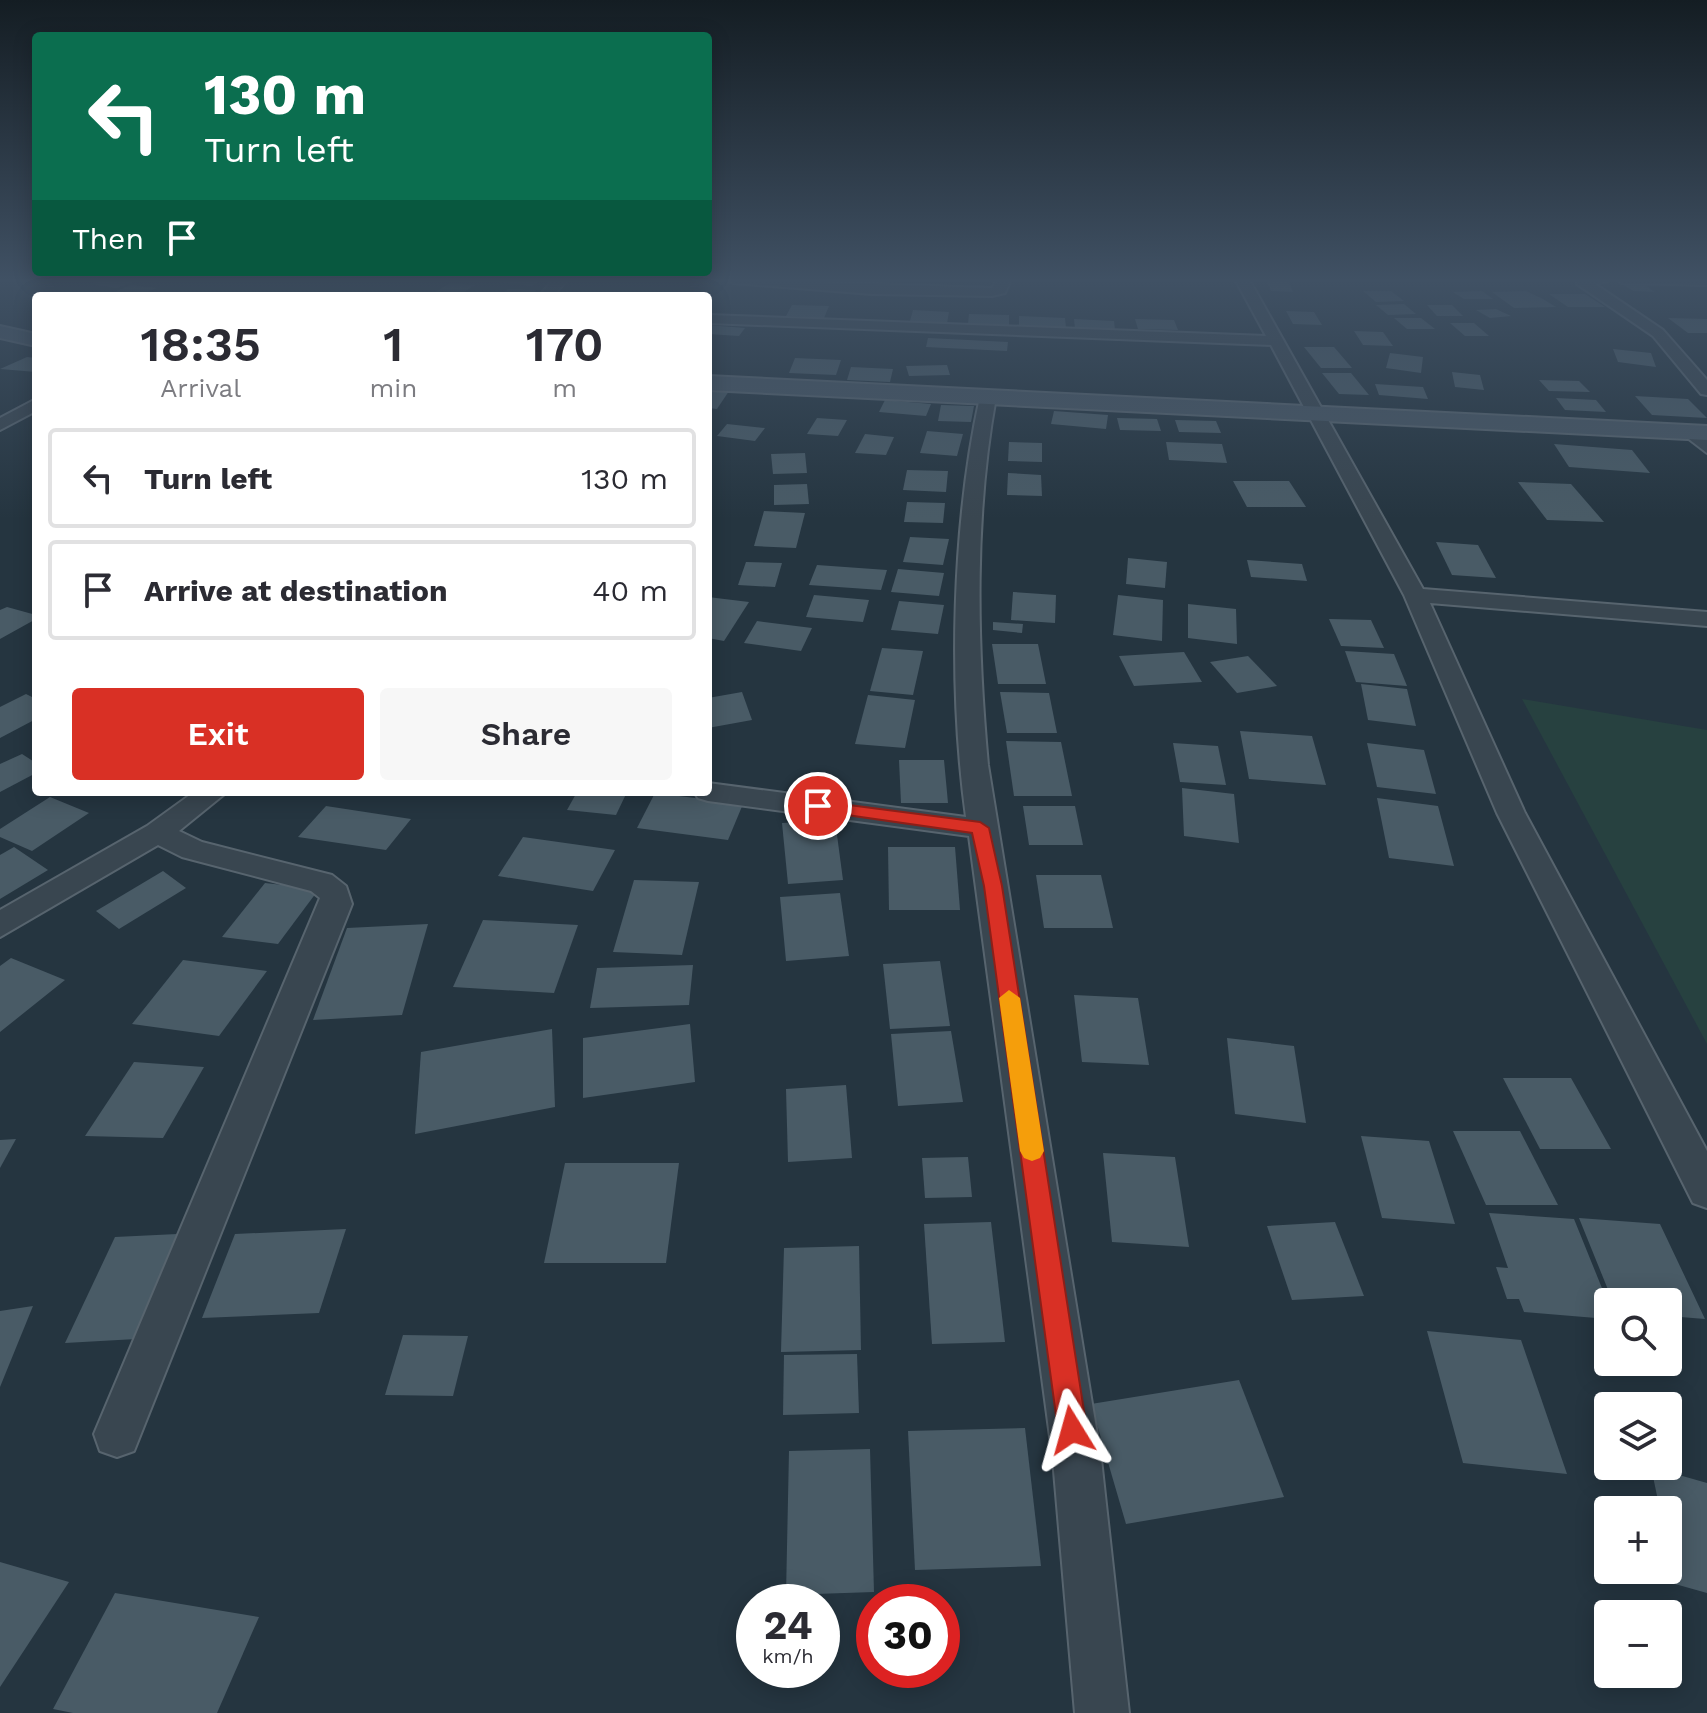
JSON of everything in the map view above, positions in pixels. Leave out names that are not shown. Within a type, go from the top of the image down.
[{"type":"street","points":[[1286,359],[1415,595],[1511,813],[1707,1190]]},
{"type":"street","points":[[1680,359],[1707,390]]},
{"type":"street","points":[[712,383],[1318,414],[1701,438]]},
{"type":"street","points":[[988,397],[980,434],[974,499],[969,614],[970,738],[980,828],[993,886],[1077,1459],[1102,1713]]},
{"type":"street","points":[[0,425],[32,406]]},
{"type":"street","points":[[1415,595],[1707,619]]},
{"type":"street","points":[[712,793],[980,828]]},
{"type":"street","points":[[0,925],[157,833],[208,796]]},
{"type":"street","points":[[117,1434],[336,904],[335,894],[321,883],[193,850],[157,833]]},
{"type":"green space","points":[[1522,699],[1707,730],[1707,1044]]},
{"type":"building","points":[[23,359],[32,359],[32,372],[0,369]]},
{"type":"building","points":[[795,359],[841,360],[836,375],[789,373]]},
{"type":"building","points":[[1314,359],[1344,359],[1352,368],[1321,368]]},
{"type":"building","points":[[1388,359],[1423,359],[1421,373],[1386,368]]},
{"type":"building","points":[[1617,359],[1653,359],[1656,367],[1618,362]]},
{"type":"building","points":[[947,365],[950,375],[909,376],[906,366]]},
{"type":"building","points":[[851,367],[893,369],[890,382],[847,380]]},
{"type":"building","points":[[1452,372],[1480,375],[1484,390],[1455,387]]},
{"type":"building","points":[[1322,373],[1351,373],[1369,395],[1339,394]]},
{"type":"building","points":[[1539,380],[1579,381],[1590,392],[1549,391]]},
{"type":"building","points":[[1375,384],[1423,387],[1428,399],[1379,395]]},
{"type":"building","points":[[712,390],[729,391],[717,409],[712,408]]},
{"type":"building","points":[[1635,396],[1688,399],[1707,418],[1652,415]]},
{"type":"building","points":[[1556,398],[1596,400],[1606,412],[1565,410]]},
{"type":"building","points":[[885,400],[931,404],[926,416],[879,412]]},
{"type":"building","points":[[941,405],[974,406],[971,422],[938,421]]},
{"type":"building","points":[[1054,411],[1108,415],[1106,429],[1051,424]]},
{"type":"building","points":[[817,418],[847,420],[838,436],[807,434]]},
{"type":"building","points":[[1117,418],[1157,419],[1161,431],[1120,430]]},
{"type":"building","points":[[1175,420],[1216,421],[1221,433],[1179,432]]},
{"type":"building","points":[[727,424],[765,428],[755,441],[717,436]]},
{"type":"building","points":[[927,431],[963,434],[957,456],[920,453]]},
{"type":"building","points":[[865,434],[894,437],[886,455],[855,453]]},
{"type":"building","points":[[1009,442],[1042,443],[1042,462],[1008,461]]},
{"type":"building","points":[[1166,442],[1222,444],[1227,463],[1169,460]]},
{"type":"building","points":[[1554,444],[1632,450],[1650,473],[1569,467]]},
{"type":"building","points":[[805,453],[807,473],[773,474],[771,454]]},
{"type":"building","points":[[907,470],[948,471],[946,492],[903,490]]},
{"type":"building","points":[[1008,473],[1041,475],[1042,496],[1007,495]]},
{"type":"building","points":[[1233,481],[1289,481],[1306,507],[1247,507]]},
{"type":"building","points":[[1518,482],[1571,484],[1604,522],[1547,520]]},
{"type":"building","points":[[807,484],[809,504],[774,505],[774,485]]},
{"type":"building","points":[[907,502],[945,503],[943,523],[904,522]]},
{"type":"building","points":[[764,511],[805,513],[796,548],[754,546]]},
{"type":"building","points":[[910,537],[949,539],[943,565],[903,562]]},
{"type":"building","points":[[1436,542],[1478,545],[1496,578],[1452,575]]},
{"type":"building","points":[[1128,558],[1167,562],[1165,588],[1126,584]]},
{"type":"building","points":[[1247,560],[1302,564],[1307,581],[1251,577]]},
{"type":"building","points":[[746,562],[782,563],[775,587],[738,585]]},
{"type":"building","points":[[817,565],[887,570],[881,590],[809,585]]},
{"type":"building","points":[[898,569],[944,573],[939,596],[891,592]]},
{"type":"building","points":[[1013,592],[1056,595],[1055,623],[1011,620]]},
{"type":"building","points":[[814,595],[869,600],[863,622],[806,617]]},
{"type":"building","points":[[1118,595],[1163,600],[1162,641],[1113,635]]},
{"type":"building","points":[[712,597],[749,602],[724,641],[712,639]]},
{"type":"building","points":[[899,601],[944,605],[938,634],[891,630]]},
{"type":"building","points":[[1188,604],[1236,609],[1237,644],[1188,638]]},
{"type":"building","points":[[7,607],[32,614],[32,621],[0,639],[0,610]]},
{"type":"building","points":[[1329,619],[1371,620],[1384,648],[1341,646]]},
{"type":"building","points":[[757,621],[812,628],[801,651],[744,643]]},
{"type":"building","points":[[993,622],[1023,624],[1022,633],[993,630]]},
{"type":"building","points":[[992,644],[1038,644],[1046,684],[998,684]]},
{"type":"building","points":[[882,648],[923,651],[913,695],[870,691]]},
{"type":"building","points":[[1345,651],[1394,654],[1407,686],[1356,682]]},
{"type":"building","points":[[1184,652],[1202,682],[1134,686],[1119,656]]},
{"type":"building","points":[[1248,656],[1277,686],[1237,693],[1210,662]]},
{"type":"building","points":[[1361,684],[1407,689],[1416,726],[1368,720]]},
{"type":"building","points":[[742,692],[752,720],[712,727],[712,697]]},
{"type":"building","points":[[1000,692],[1049,693],[1057,733],[1007,733]]},
{"type":"building","points":[[26,694],[32,697],[32,721],[0,738],[0,707]]},
{"type":"building","points":[[868,695],[915,700],[905,748],[855,744]]},
{"type":"building","points":[[1240,731],[1312,736],[1326,785],[1249,779]]},
{"type":"building","points":[[1006,741],[1061,742],[1072,796],[1014,796]]},
{"type":"building","points":[[1173,743],[1218,746],[1226,785],[1180,782]]},
{"type":"building","points":[[1367,743],[1424,750],[1436,794],[1377,787]]},
{"type":"building","points":[[22,754],[32,760],[32,775],[0,792],[0,764]]},
{"type":"building","points":[[899,760],[944,760],[948,803],[901,803]]},
{"type":"building","points":[[1182,788],[1234,794],[1239,843],[1184,836]]},
{"type":"building","points":[[575,796],[625,796],[616,815],[567,810]]},
{"type":"building","points":[[653,796],[743,804],[728,840],[637,828]]},
{"type":"building","points":[[50,797],[89,813],[32,851],[0,837],[0,829]]},
{"type":"building","points":[[1377,798],[1438,806],[1454,866],[1389,858]]},
{"type":"building","points":[[326,806],[411,819],[386,850],[298,837]]},
{"type":"building","points":[[1023,806],[1075,806],[1083,845],[1029,845]]},
{"type":"building","points":[[835,820],[843,880],[788,884],[782,823]]},
{"type":"building","points":[[523,837],[615,850],[593,891],[498,876]]},
{"type":"building","points":[[14,847],[48,870],[0,899],[0,855]]},
{"type":"building","points":[[888,847],[955,847],[960,910],[889,910]]},
{"type":"building","points":[[163,871],[186,888],[119,929],[96,911]]},
{"type":"building","points":[[1036,875],[1101,875],[1113,928],[1044,928]]},
{"type":"building","points":[[634,880],[699,882],[682,955],[613,952]]},
{"type":"building","points":[[265,883],[319,889],[278,944],[222,937]]},
{"type":"building","points":[[840,893],[849,956],[786,961],[780,897]]},
{"type":"building","points":[[483,920],[578,925],[554,993],[453,987]]},
{"type":"building","points":[[428,924],[402,1015],[313,1020],[347,928]]},
{"type":"building","points":[[11,958],[65,980],[0,1032],[0,966]]},
{"type":"building","points":[[183,960],[267,971],[219,1036],[132,1024]]},
{"type":"building","points":[[940,961],[950,1026],[890,1029],[883,964]]},
{"type":"building","points":[[693,965],[689,1005],[590,1008],[597,968]]},
{"type":"building","points":[[1074,995],[1138,998],[1149,1065],[1082,1062]]},
{"type":"building","points":[[690,1024],[695,1082],[583,1098],[583,1038]]},
{"type":"building","points":[[552,1029],[555,1107],[415,1134],[421,1052]]},
{"type":"building","points":[[951,1031],[963,1102],[898,1106],[891,1034]]},
{"type":"building","points":[[1227,1038],[1294,1046],[1306,1123],[1235,1114]]},
{"type":"building","points":[[134,1062],[204,1067],[163,1138],[85,1136]]},
{"type":"building","points":[[1503,1078],[1571,1078],[1611,1149],[1540,1149]]},
{"type":"building","points":[[846,1085],[852,1158],[788,1162],[786,1089]]},
{"type":"building","points":[[1453,1131],[1520,1131],[1558,1205],[1486,1205]]},
{"type":"building","points":[[1361,1136],[1429,1141],[1455,1224],[1382,1218]]},
{"type":"building","points":[[16,1139],[0,1168],[0,1140]]},
{"type":"building","points":[[1103,1153],[1175,1157],[1189,1247],[1112,1242]]},
{"type":"building","points":[[968,1157],[972,1197],[925,1198],[922,1158]]},
{"type":"building","points":[[565,1163],[679,1163],[666,1263],[544,1263]]},
{"type":"building","points":[[1489,1213],[1574,1219],[1602,1288],[1594,1288],[1594,1318],[1524,1312],[1519,1299],[1507,1299],[1496,1267],[1508,1268]]},
{"type":"building","points":[[1579,1218],[1660,1224],[1705,1319],[1682,1317],[1682,1288],[1607,1288]]},
{"type":"building","points":[[991,1222],[1005,1342],[932,1344],[924,1224]]},
{"type":"building","points":[[1335,1222],[1364,1296],[1292,1300],[1267,1226]]},
{"type":"building","points":[[346,1229],[319,1313],[202,1318],[235,1234]]},
{"type":"building","points":[[198,1233],[154,1338],[65,1343],[115,1237]]},
{"type":"building","points":[[859,1246],[861,1350],[781,1352],[784,1248]]},
{"type":"building","points":[[33,1306],[0,1387],[0,1311]]},
{"type":"building","points":[[1427,1331],[1521,1340],[1567,1474],[1463,1463]]},
{"type":"building","points":[[403,1335],[468,1336],[453,1396],[385,1395]]},
{"type":"building","points":[[857,1354],[859,1413],[783,1415],[784,1355]]},
{"type":"building","points":[[1239,1380],[1284,1497],[1126,1524],[1091,1404]]},
{"type":"building","points":[[1025,1428],[1041,1566],[915,1570],[908,1431]]},
{"type":"building","points":[[870,1449],[874,1584],[856,1584],[856,1593],[840,1593],[840,1584],[786,1584],[789,1451]]},
{"type":"building","points":[[1682,1476],[1707,1483],[1707,1593],[1675,1584],[1682,1584],[1682,1496],[1657,1496],[1654,1480],[1682,1480]]},
{"type":"building","points":[[0,1562],[69,1582],[0,1687]]},
{"type":"building","points":[[115,1593],[259,1617],[217,1713],[73,1713],[53,1709]]},
{"type":"slow traffic","points":[[1009,998],[1032,1151]]},
{"type":"route","points":[[818,806],[980,828],[993,886],[1072,1430]]}]
